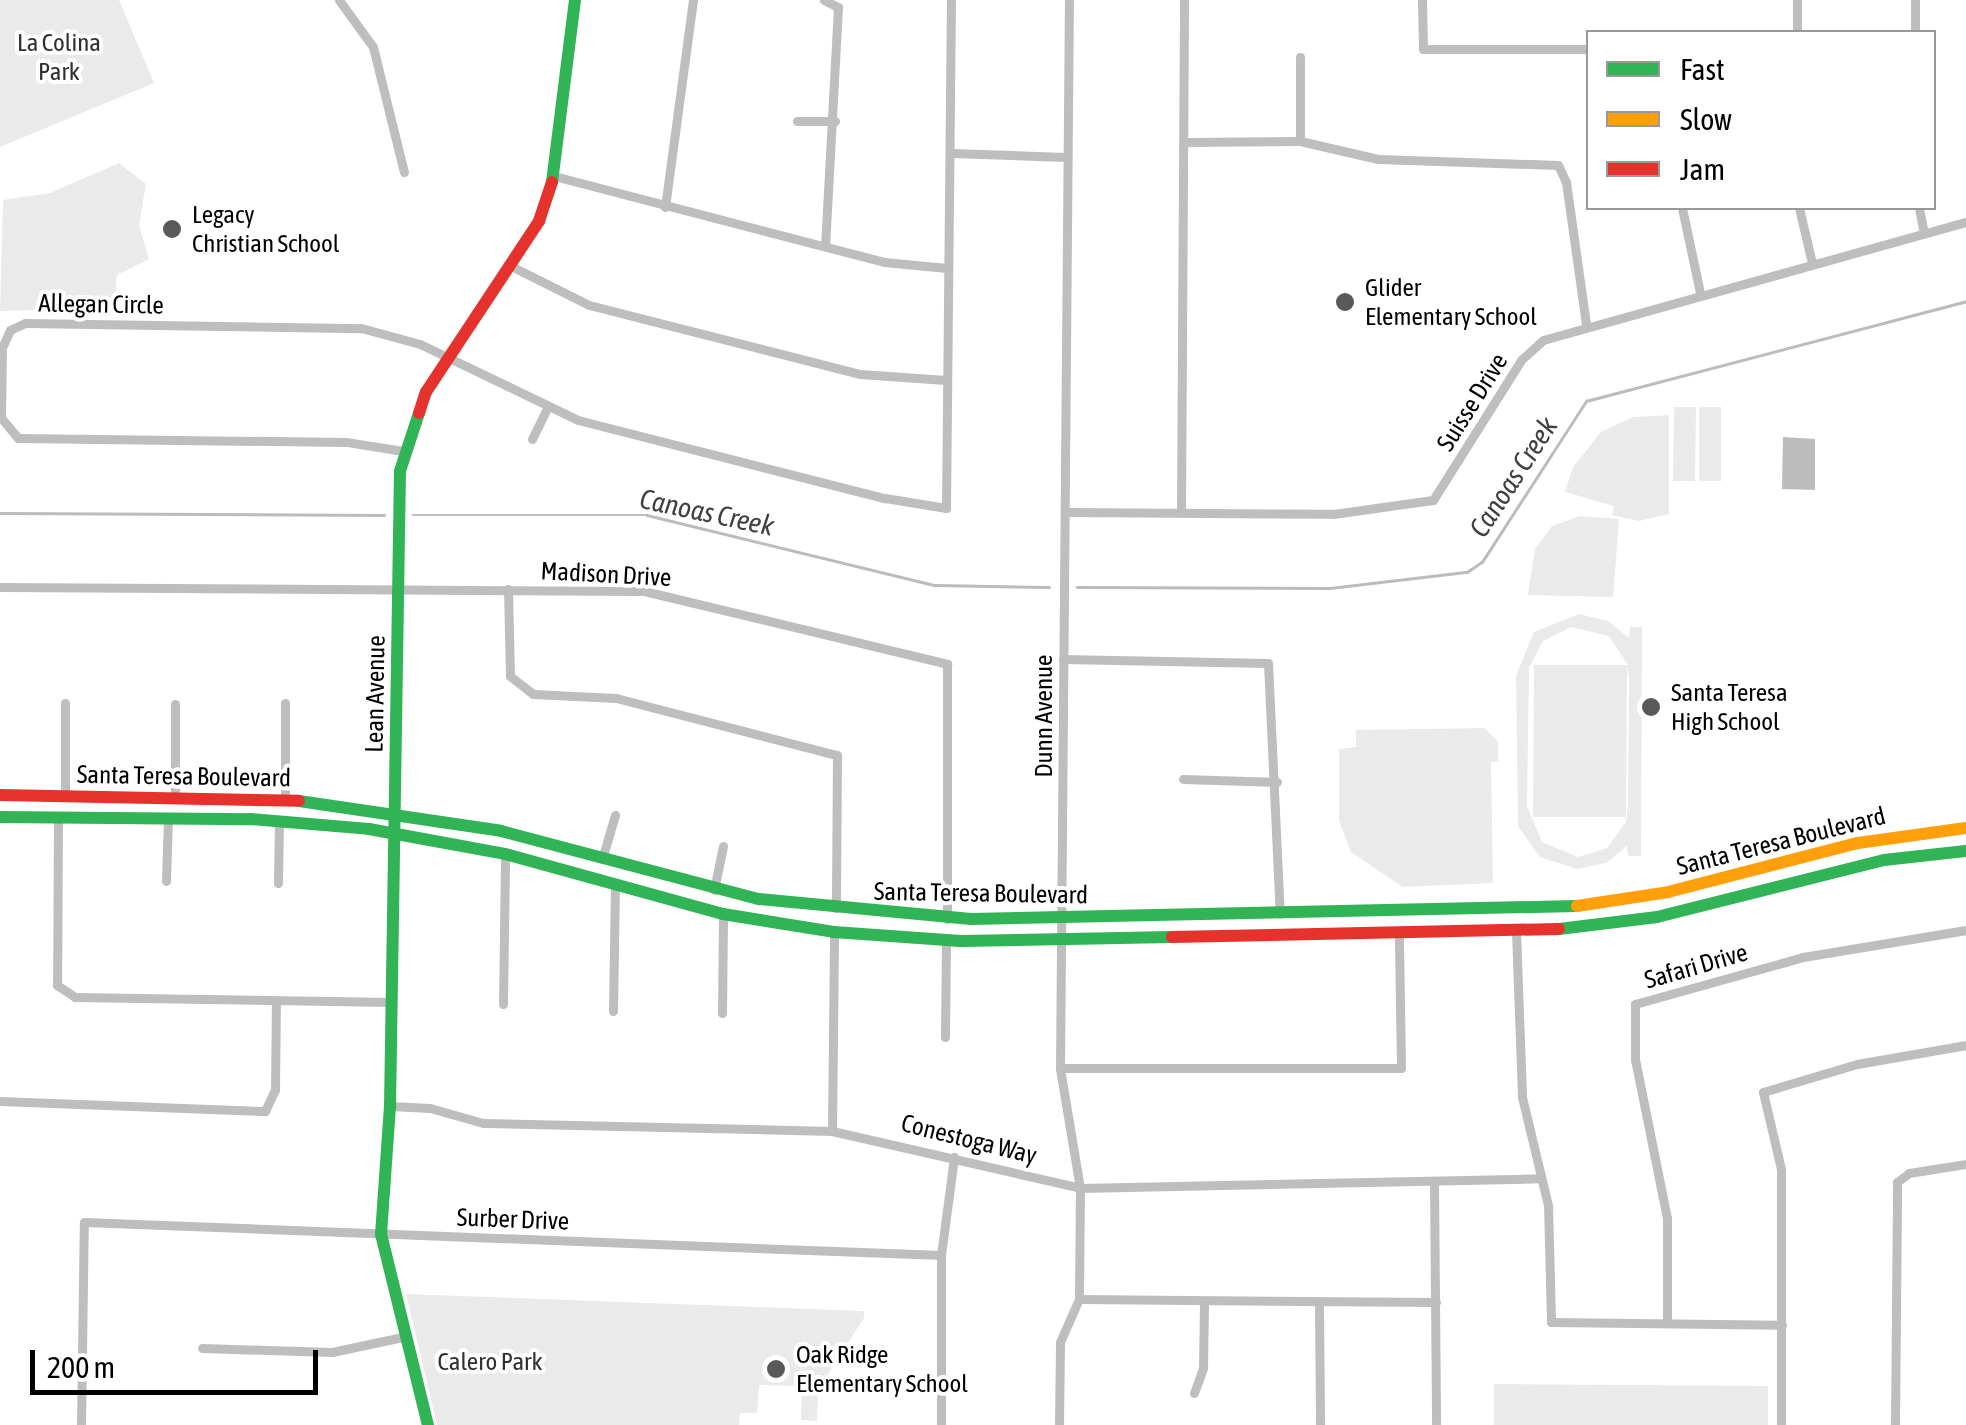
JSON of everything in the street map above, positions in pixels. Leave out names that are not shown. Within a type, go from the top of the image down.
[{"type":"main road","name":"Lean Avenue","points":[[428,1425],[380,1234],[390,1106],[403,451],[426,392],[513,267],[554,176],[575,0]]},
{"type":"main road","name":"Santa Teresa Boulevard","points":[[0,796],[284,799],[394,810],[714,890],[836,911],[946,919],[1280,914],[1606,903],[1858,842],[1966,828]]},
{"type":"main road","name":"Santa Teresa Boulevard","points":[[0,816],[279,820],[393,832],[506,854],[724,914],[834,932],[946,941],[1516,932],[1656,917],[1846,868],[1966,851]]},
{"type":"street","points":[[339,0],[373,47],[404,172]]},
{"type":"street","points":[[666,207],[694,0]]},
{"type":"street","points":[[824,0],[838,7],[835,121],[825,246]]},
{"type":"street","points":[[513,267],[589,305],[860,374],[946,380],[951,0]]},
{"type":"street","name":"Dunn Avenue","points":[[1060,1425],[1060,1342],[1079,1299],[1080,1188],[1079,1146],[1060,1068],[1069,0]]},
{"type":"street","points":[[1181,512],[1184,0]]},
{"type":"street","points":[[1422,0],[1423,49],[1586,49]]},
{"type":"street","points":[[1797,0],[1797,30]]},
{"type":"street","points":[[1915,0],[1915,30]]},
{"type":"street","points":[[1300,56],[1300,141]]},
{"type":"street","points":[[797,122],[835,121]]},
{"type":"street","points":[[1185,142],[1300,141],[1378,158],[1558,165],[1566,182],[1586,325]]},
{"type":"street","points":[[952,152],[1066,157]]},
{"type":"street","points":[[554,176],[884,262],[947,268]]},
{"type":"street","points":[[1682,210],[1700,293]]},
{"type":"street","points":[[1799,210],[1812,263]]},
{"type":"street","points":[[1919,210],[1924,233]]},
{"type":"street","name":"Suisse Drive","points":[[1067,512],[1333,514],[1433,500],[1532,347],[1586,325],[1966,222]]},
{"type":"street","name":"Allegan Circle","points":[[403,451],[346,442],[18,438],[1,418],[2,348],[10,330],[25,323],[348,326],[388,332],[546,410],[885,498],[946,508],[946,380]]},
{"type":"street","points":[[532,439],[546,410]]},
{"type":"street","name":"Madison Drive","points":[[0,587],[644,590],[948,664],[946,919]]},
{"type":"street","points":[[508,589],[510,676],[533,694],[616,698],[836,755],[836,911]]},
{"type":"street","points":[[1063,659],[1268,663],[1277,782],[1280,914]]},
{"type":"street","points":[[65,703],[65,796]]},
{"type":"street","points":[[284,799],[285,703]]},
{"type":"street","points":[[175,704],[175,797]]},
{"type":"street","points":[[1183,779],[1277,782]]},
{"type":"street","points":[[602,859],[615,815]]},
{"type":"street","points":[[58,817],[57,986],[75,997],[391,1002]]},
{"type":"street","points":[[166,881],[168,818]]},
{"type":"street","points":[[278,884],[279,820]]},
{"type":"street","points":[[714,890],[723,846]]},
{"type":"street","points":[[504,1004],[506,854]]},
{"type":"street","points":[[612,1011],[615,886]]},
{"type":"street","points":[[722,1013],[724,914]]},
{"type":"street","name":"Safari Drive","points":[[1667,1323],[1667,1218],[1635,1060],[1634,1004],[1803,957],[1966,930]]},
{"type":"street","points":[[832,1131],[834,932]]},
{"type":"street","points":[[1516,932],[1522,1096],[1548,1205],[1552,1322],[1782,1325]]},
{"type":"street","points":[[1060,1068],[1401,1068],[1399,934]]},
{"type":"street","points":[[944,1038],[946,941]]},
{"type":"street","points":[[0,1101],[266,1111],[274,1090],[276,1001]]},
{"type":"street","points":[[1781,1425],[1781,1168],[1763,1092],[1857,1064],[1966,1044]]},
{"type":"street","name":"Conestoga Way","points":[[390,1106],[430,1108],[483,1123],[832,1131],[1080,1188],[1540,1178]]},
{"type":"street","points":[[940,1425],[941,1255],[954,1156]]},
{"type":"street","points":[[1895,1425],[1897,1182],[1909,1172],[1966,1164]]},
{"type":"street","points":[[1434,1182],[1436,1425]]},
{"type":"street","name":"Surber Drive","points":[[82,1425],[84,1222],[941,1255]]},
{"type":"street","points":[[1079,1299],[1436,1302]]},
{"type":"street","points":[[1194,1393],[1203,1368],[1204,1302]]},
{"type":"street","points":[[1319,1304],[1320,1425]]},
{"type":"street","points":[[202,1348],[332,1352],[408,1336]]},
{"type":"green space","name":"La Colina Park","points":[[0,0],[119,0],[154,83],[0,147]]},
{"type":"green space","points":[[119,163],[146,184],[139,225],[149,259],[117,275],[114,308],[0,311],[3,200],[50,193]]},
{"type":"green space","points":[[1674,407],[1696,407],[1695,481],[1673,481]]},
{"type":"green space","points":[[1699,407],[1721,407],[1721,481],[1699,481]]},
{"type":"green space","points":[[1669,415],[1669,514],[1639,521],[1612,515],[1614,506],[1565,492],[1573,467],[1601,432],[1633,417]]},
{"type":"green space","points":[[1580,516],[1619,519],[1613,597],[1528,595],[1535,549],[1552,526]]},
{"type":"green space","points":[[1579,614],[1608,621],[1629,638],[1630,627],[1642,627],[1641,856],[1628,856],[1627,846],[1606,863],[1577,869],[1540,857],[1518,826],[1516,676],[1534,632]],"holes":[[[1571,627],[1609,636],[1628,665],[1534,665],[1533,817],[1626,817],[1627,666],[1626,822],[1607,848],[1578,857],[1542,842],[1527,806],[1529,668],[1543,641]]]},
{"type":"green space","points":[[1485,728],[1498,742],[1498,761],[1491,762],[1493,883],[1403,887],[1351,852],[1339,821],[1339,749],[1356,747],[1356,730]]},
{"type":"green space","name":"Calero Park","points":[[406,1294],[864,1311],[864,1318],[820,1386],[808,1387],[818,1388],[817,1421],[801,1420],[802,1386],[759,1385],[757,1413],[740,1413],[739,1425],[437,1425]]},
{"type":"green space","points":[[1494,1384],[1768,1386],[1768,1425],[1494,1425]]},
{"type":"shaded area","points":[[1783,437],[1815,439],[1815,490],[1782,489]]},
{"type":"waterway","name":"Canoas Creek","points":[[1077,587],[1330,588],[1467,572],[1482,562],[1586,401],[1966,301]]},
{"type":"waterway","name":"Canoas Creek","points":[[0,513],[384,515]]},
{"type":"waterway","name":"Canoas Creek","points":[[413,515],[647,515],[935,585],[1049,587]]},
{"type":"traffic: fast","points":[[552,182],[575,0]]},
{"type":"traffic: fast","points":[[419,413],[400,471],[390,1106],[381,1234],[428,1425]]},
{"type":"traffic: fast","points":[[299,801],[501,831],[759,899],[971,919],[1577,906]]},
{"type":"traffic: fast","points":[[0,817],[251,819],[369,829],[505,854],[723,914],[834,932],[961,941],[1172,937]]},
{"type":"traffic: fast","points":[[1559,929],[1657,917],[1884,860],[1966,851]]},
{"type":"traffic: slow","points":[[1577,906],[1668,892],[1858,843],[1966,828]]},
{"type":"traffic: jam","points":[[419,413],[426,392],[539,221],[552,182]]},
{"type":"traffic: jam","points":[[0,795],[299,801]]},
{"type":"traffic: jam","points":[[1172,937],[1559,929]]},
{"type":"place","name":"Legacy Christian School","points":[[172,229]]},
{"type":"place","name":"Glider Elementary School","points":[[1345,302]]},
{"type":"place","name":"Santa Teresa High School","points":[[1651,707]]},
{"type":"place","name":"Oak Ridge Elementary School","points":[[776,1369]]}]
